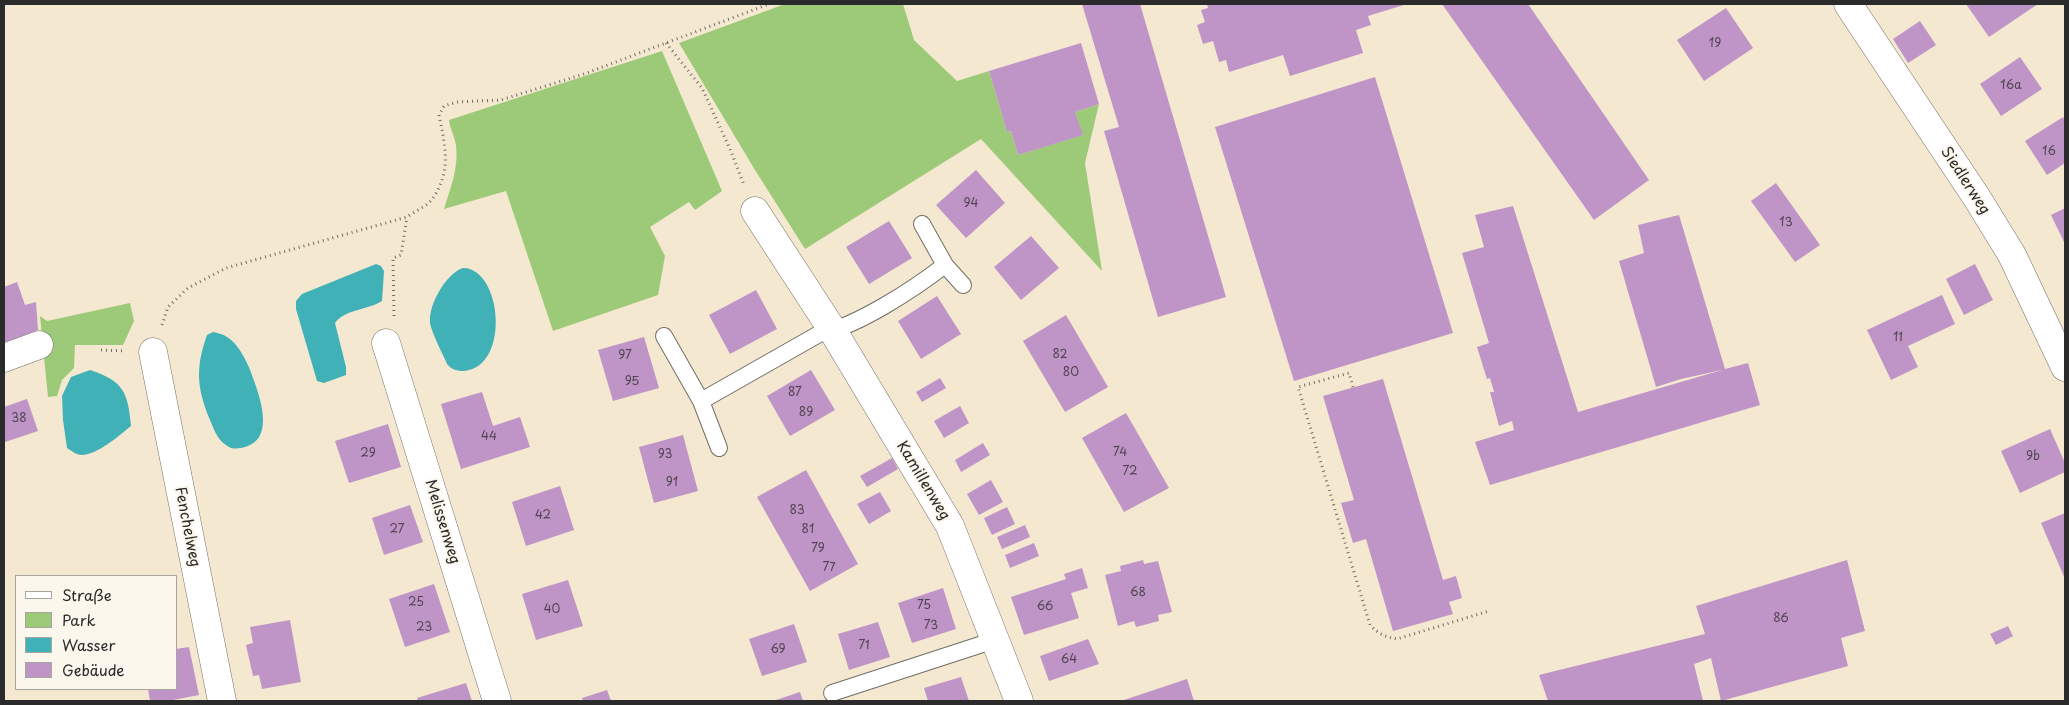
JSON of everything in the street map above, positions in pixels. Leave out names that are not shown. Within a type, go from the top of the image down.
[{"type":"street","name":"Siedlerweg","points":[[1848,4],[1977,198],[2012,256],[2065,367]]},
{"type":"street","name":"Kamillenweg","points":[[755,211],[833,331],[950,526],[1019,701]]},
{"type":"street","name":"Melissenweg","points":[[386,343],[498,701]]},
{"type":"street","points":[[4,358],[39,345]]},
{"type":"street","name":"Fenchelweg","points":[[153,352],[222,701]]},
{"type":"lane","points":[[922,224],[946,266],[963,285]]},
{"type":"lane","points":[[701,401],[819,334],[853,323],[946,266]]},
{"type":"lane","points":[[664,336],[701,401],[719,448]]},
{"type":"lane","points":[[832,693],[995,640]]},
{"type":"path","points":[[101,350],[153,352],[168,307],[195,284],[226,268],[407,217],[432,200],[446,172],[444,140],[439,115],[444,106],[457,102],[501,100],[584,74],[769,4]]},
{"type":"path","points":[[666,43],[702,88],[730,149],[755,211]]},
{"type":"path","points":[[386,343],[394,325],[393,258],[402,255],[407,217]]},
{"type":"path","points":[[1353,388],[1349,372],[1298,387],[1370,625],[1376,632],[1387,638],[1397,639],[1489,611]]},
{"type":"green space","points":[[785,4],[903,4],[914,40],[957,81],[989,71],[1007,132],[1011,131],[1018,155],[1082,135],[1075,112],[1099,104],[1085,163],[1102,271],[981,139],[805,249],[679,43]]},
{"type":"green space","points":[[662,51],[722,191],[695,210],[689,202],[650,227],[665,256],[658,295],[553,331],[506,191],[444,209],[453,178],[457,154],[449,120]]},
{"type":"green space","points":[[130,303],[134,321],[123,345],[75,345],[74,368],[62,380],[57,396],[48,397],[40,316],[47,321]]},
{"type":"water","points":[[376,264],[381,266],[384,271],[382,301],[351,312],[339,318],[335,323],[346,367],[346,375],[324,383],[317,381],[296,309],[296,301],[302,294]]},
{"type":"water","points":[[463,268],[476,272],[486,284],[493,300],[496,318],[495,337],[489,353],[479,365],[459,371],[447,364],[431,327],[430,320],[431,311],[438,293],[456,271]]},
{"type":"water","points":[[213,332],[222,334],[231,340],[243,355],[259,395],[263,425],[261,434],[256,441],[248,446],[236,449],[231,448],[219,439],[202,398],[199,368],[207,335]]},
{"type":"water","points":[[90,370],[110,379],[122,390],[128,405],[131,426],[94,452],[80,455],[67,448],[62,396],[71,377]]},
{"type":"building","points":[[1082,4],[1140,4],[1226,297],[1158,317],[1104,131],[1119,127]]},
{"type":"building","points":[[1207,4],[1407,4],[1368,16],[1371,25],[1356,30],[1363,53],[1290,76],[1283,55],[1229,72],[1226,60],[1219,62],[1213,41],[1203,44],[1197,25],[1205,22],[1201,10],[1208,8]]},
{"type":"building","points":[[1442,4],[1528,4],[1649,180],[1594,220]]},
{"type":"building","points":[[1966,4],[2038,4],[1989,37]]},
{"type":"building","points":[[1726,8],[1753,48],[1704,81],[1677,40]]},
{"type":"building","points":[[1920,21],[1936,45],[1908,63],[1893,39]]},
{"type":"building","points":[[1081,43],[1099,104],[1075,112],[1083,135],[1018,155],[1011,131],[1007,132],[989,71]]},
{"type":"building","points":[[2020,57],[2042,89],[2001,116],[1980,84]]},
{"type":"building","points":[[1375,77],[1453,333],[1294,381],[1215,127]]},
{"type":"building","points":[[2063,117],[2065,121],[2065,163],[2047,175],[2025,141]]},
{"type":"building","points":[[976,170],[1005,203],[966,238],[936,205]]},
{"type":"building","points":[[1776,183],[1820,245],[1795,262],[1751,201]]},
{"type":"building","points":[[1513,206],[1578,412],[1722,370],[1681,379],[1656,387],[1619,261],[1644,253],[1638,225],[1679,215],[1725,369],[1748,363],[1760,405],[1490,485],[1475,442],[1514,430],[1512,421],[1499,426],[1490,392],[1494,392],[1490,378],[1487,379],[1477,347],[1489,343],[1462,253],[1484,247],[1475,215]]},
{"type":"building","points":[[2065,208],[2065,244],[2051,215]]},
{"type":"building","points":[[889,221],[912,258],[869,284],[846,247]]},
{"type":"building","points":[[1031,236],[1059,268],[1021,300],[994,267]]},
{"type":"building","points":[[1975,264],[1993,300],[1964,315],[1946,279]]},
{"type":"building","points":[[17,282],[25,305],[36,302],[38,330],[4,343],[4,287]]},
{"type":"building","points":[[756,290],[777,329],[730,354],[709,315]]},
{"type":"building","points":[[1942,295],[1955,324],[1908,346],[1918,367],[1891,380],[1867,330]]},
{"type":"building","points":[[937,296],[961,334],[921,359],[898,321]]},
{"type":"building","points":[[1066,315],[1108,387],[1065,412],[1023,341]]},
{"type":"building","points":[[644,337],[659,388],[613,401],[598,350]]},
{"type":"building","points":[[811,370],[835,410],[790,436],[767,396]]},
{"type":"building","points":[[940,378],[946,388],[922,402],[916,392]]},
{"type":"building","points":[[1383,379],[1443,580],[1456,576],[1462,598],[1449,602],[1453,614],[1393,631],[1366,539],[1353,543],[1341,503],[1354,500],[1323,396]]},
{"type":"building","points":[[482,392],[493,426],[520,417],[530,447],[461,469],[441,404]]},
{"type":"building","points":[[27,399],[38,431],[5,442],[4,407]]},
{"type":"building","points":[[960,406],[969,423],[944,438],[934,421]]},
{"type":"building","points":[[1126,413],[1169,488],[1124,512],[1082,438]]},
{"type":"building","points":[[388,424],[401,467],[349,483],[335,441]]},
{"type":"building","points":[[2050,429],[2065,463],[2065,472],[2020,493],[2001,451]]},
{"type":"building","points":[[683,435],[698,491],[654,503],[639,447]]},
{"type":"building","points":[[983,443],[990,455],[961,472],[955,460]]},
{"type":"building","points":[[892,458],[898,469],[867,487],[860,476]]},
{"type":"building","points":[[806,470],[858,564],[810,591],[757,497]]},
{"type":"building","points":[[991,480],[1003,502],[979,515],[967,494]]},
{"type":"building","points":[[560,486],[574,530],[526,546],[512,502]]},
{"type":"building","points":[[880,492],[891,511],[869,524],[857,504]]},
{"type":"building","points":[[410,505],[423,542],[384,555],[372,518]]},
{"type":"building","points":[[1007,507],[1015,524],[992,535],[984,518]]},
{"type":"building","points":[[2065,513],[2065,579],[2041,523]]},
{"type":"building","points":[[1025,525],[1030,537],[1002,549],[997,537]]},
{"type":"building","points":[[1034,543],[1039,556],[1010,568],[1005,555]]},
{"type":"building","points":[[1143,560],[1144,564],[1158,561],[1172,612],[1158,615],[1159,621],[1136,627],[1134,621],[1118,626],[1105,575],[1121,571],[1120,566]]},
{"type":"building","points":[[1847,560],[1865,631],[1841,638],[1848,666],[1721,701],[1711,658],[1694,664],[1703,701],[1548,701],[1539,675],[1705,634],[1696,606]]},
{"type":"building","points":[[1082,568],[1088,588],[1071,593],[1079,618],[1024,635],[1011,597],[1066,579],[1064,574]]},
{"type":"building","points":[[568,580],[583,626],[536,640],[522,594]]},
{"type":"building","points":[[434,584],[450,632],[405,647],[389,599]]},
{"type":"building","points":[[943,588],[956,629],[912,643],[898,603]]},
{"type":"building","points":[[290,620],[301,682],[262,689],[259,675],[253,676],[246,645],[253,643],[250,627]]},
{"type":"building","points":[[878,622],[890,657],[849,670],[838,634]]},
{"type":"building","points":[[794,624],[807,662],[762,676],[749,639]]},
{"type":"building","points":[[2008,626],[2013,636],[1996,645],[1990,634]]},
{"type":"building","points":[[1088,639],[1099,664],[1049,681],[1040,656]]},
{"type":"building","points":[[189,647],[199,695],[168,701],[150,701],[148,690],[178,690],[178,649]]},
{"type":"building","points":[[961,677],[969,701],[928,701],[924,688]]},
{"type":"building","points":[[1187,679],[1194,701],[1124,700]]},
{"type":"building","points":[[466,683],[472,701],[418,701],[417,698]]},
{"type":"building","points":[[607,690],[611,701],[583,701],[582,698]]},
{"type":"building","points":[[800,692],[803,701],[773,701]]}]
